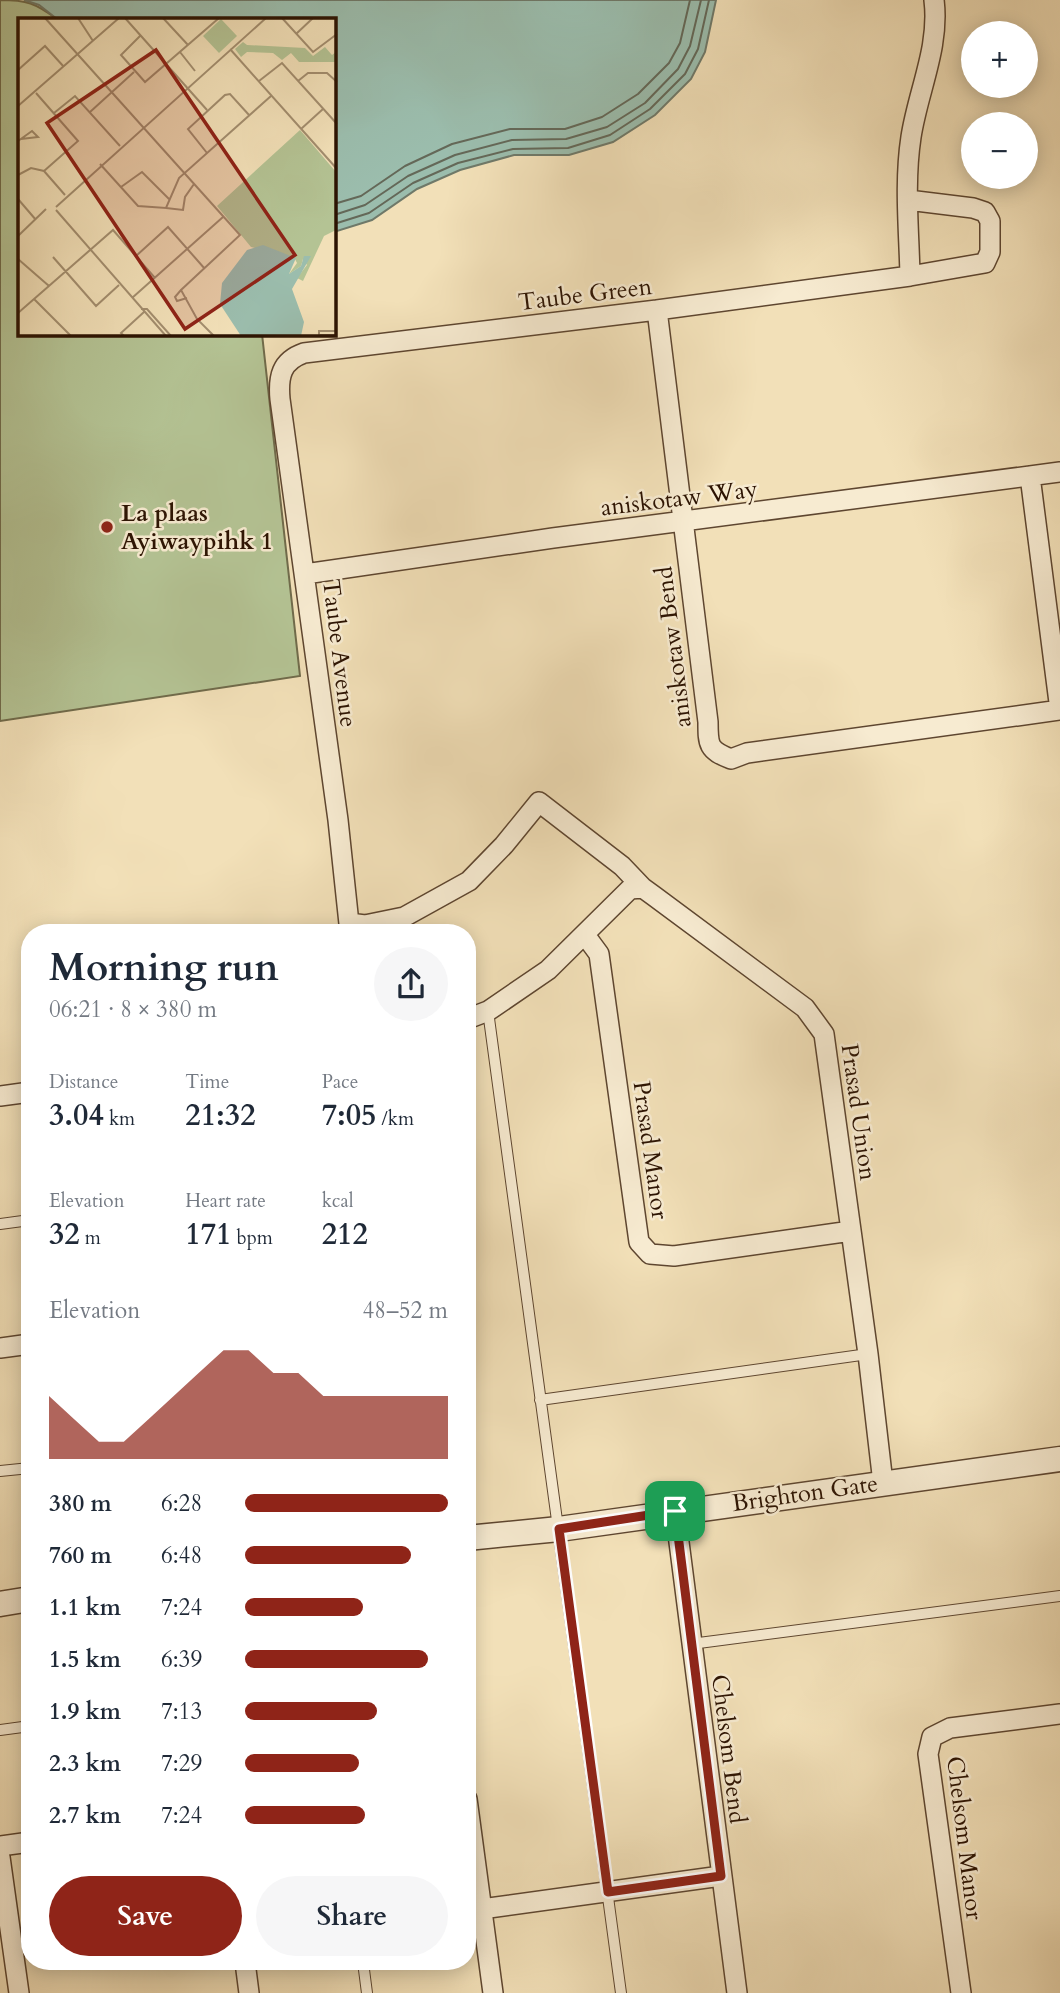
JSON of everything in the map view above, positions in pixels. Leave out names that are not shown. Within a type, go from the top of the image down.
[{"type":"street","points":[[911,276],[907,171],[910,146],[932,51],[934,0]]},
{"type":"street","name":"Taube Green","points":[[278,379],[293,357],[304,353],[657,310],[911,276],[985,263],[990,252],[990,221],[985,212],[973,208],[908,200]]},
{"type":"street","name":"aniskotaw Bend","points":[[657,310],[708,722],[708,743],[715,752],[730,759],[747,753],[1060,710]]},
{"type":"street","name":"Taube Avenue","points":[[278,379],[349,924]]},
{"type":"street","name":"aniskotaw Way","points":[[305,574],[1060,472]]},
{"type":"street","points":[[1030,477],[1060,710]]},
{"type":"street","name":"Prasad Union","points":[[370,924],[404,917],[469,881],[505,845],[539,803],[622,866],[643,888],[805,1008],[824,1034],[883,1483]]},
{"type":"street","points":[[476,1016],[488,1011],[548,970],[630,888],[643,888]]},
{"type":"street","name":"Prasad Manor","points":[[585,935],[599,954],[639,1242],[650,1254],[674,1256],[851,1231]]},
{"type":"street","points":[[0,1096],[21,1093]]},
{"type":"street","points":[[0,1348],[21,1345]]},
{"type":"street","name":"Brighton Gate","points":[[476,1537],[559,1529],[1060,1460]]},
{"type":"street","name":"Chelsom Bend","points":[[675,1511],[737,1993]]},
{"type":"street","points":[[0,1604],[21,1601]]},
{"type":"street","name":"Chelsom Manor","points":[[961,1993],[928,1754],[932,1737],[950,1728],[1060,1714]]},
{"type":"street","points":[[0,1846],[21,1843]]},
{"type":"street","points":[[0,1857],[19,1993]]},
{"type":"street","points":[[476,1910],[721,1876]]},
{"type":"street","points":[[476,1915],[493,1993]]},
{"type":"street","points":[[246,1970],[249,1993]]},
{"type":"lane","points":[[488,1011],[621,1993]]},
{"type":"lane","points":[[0,1224],[21,1221]]},
{"type":"lane","points":[[540,1400],[868,1354]]},
{"type":"lane","points":[[0,1471],[21,1469]]},
{"type":"lane","points":[[691,1644],[1060,1596]]},
{"type":"lane","points":[[0,1730],[21,1727]]},
{"type":"lane","points":[[364,1970],[367,1993]]},
{"type":"green space","points":[[0,0],[30,4],[56,18],[18,18],[18,336],[262,336],[300,676],[0,721]]},
{"type":"water","points":[[24,0],[716,0],[705,52],[691,79],[655,115],[613,142],[569,155],[514,155],[460,170],[417,189],[372,220],[336,231],[336,18],[56,18],[39,5]]},
{"type":"place","name":"La plaas Ayiwaypihk 1","points":[[107,527]]},
{"type":"route","points":[[675,1511],[721,1876],[608,1892],[559,1529],[675,1511]]}]
